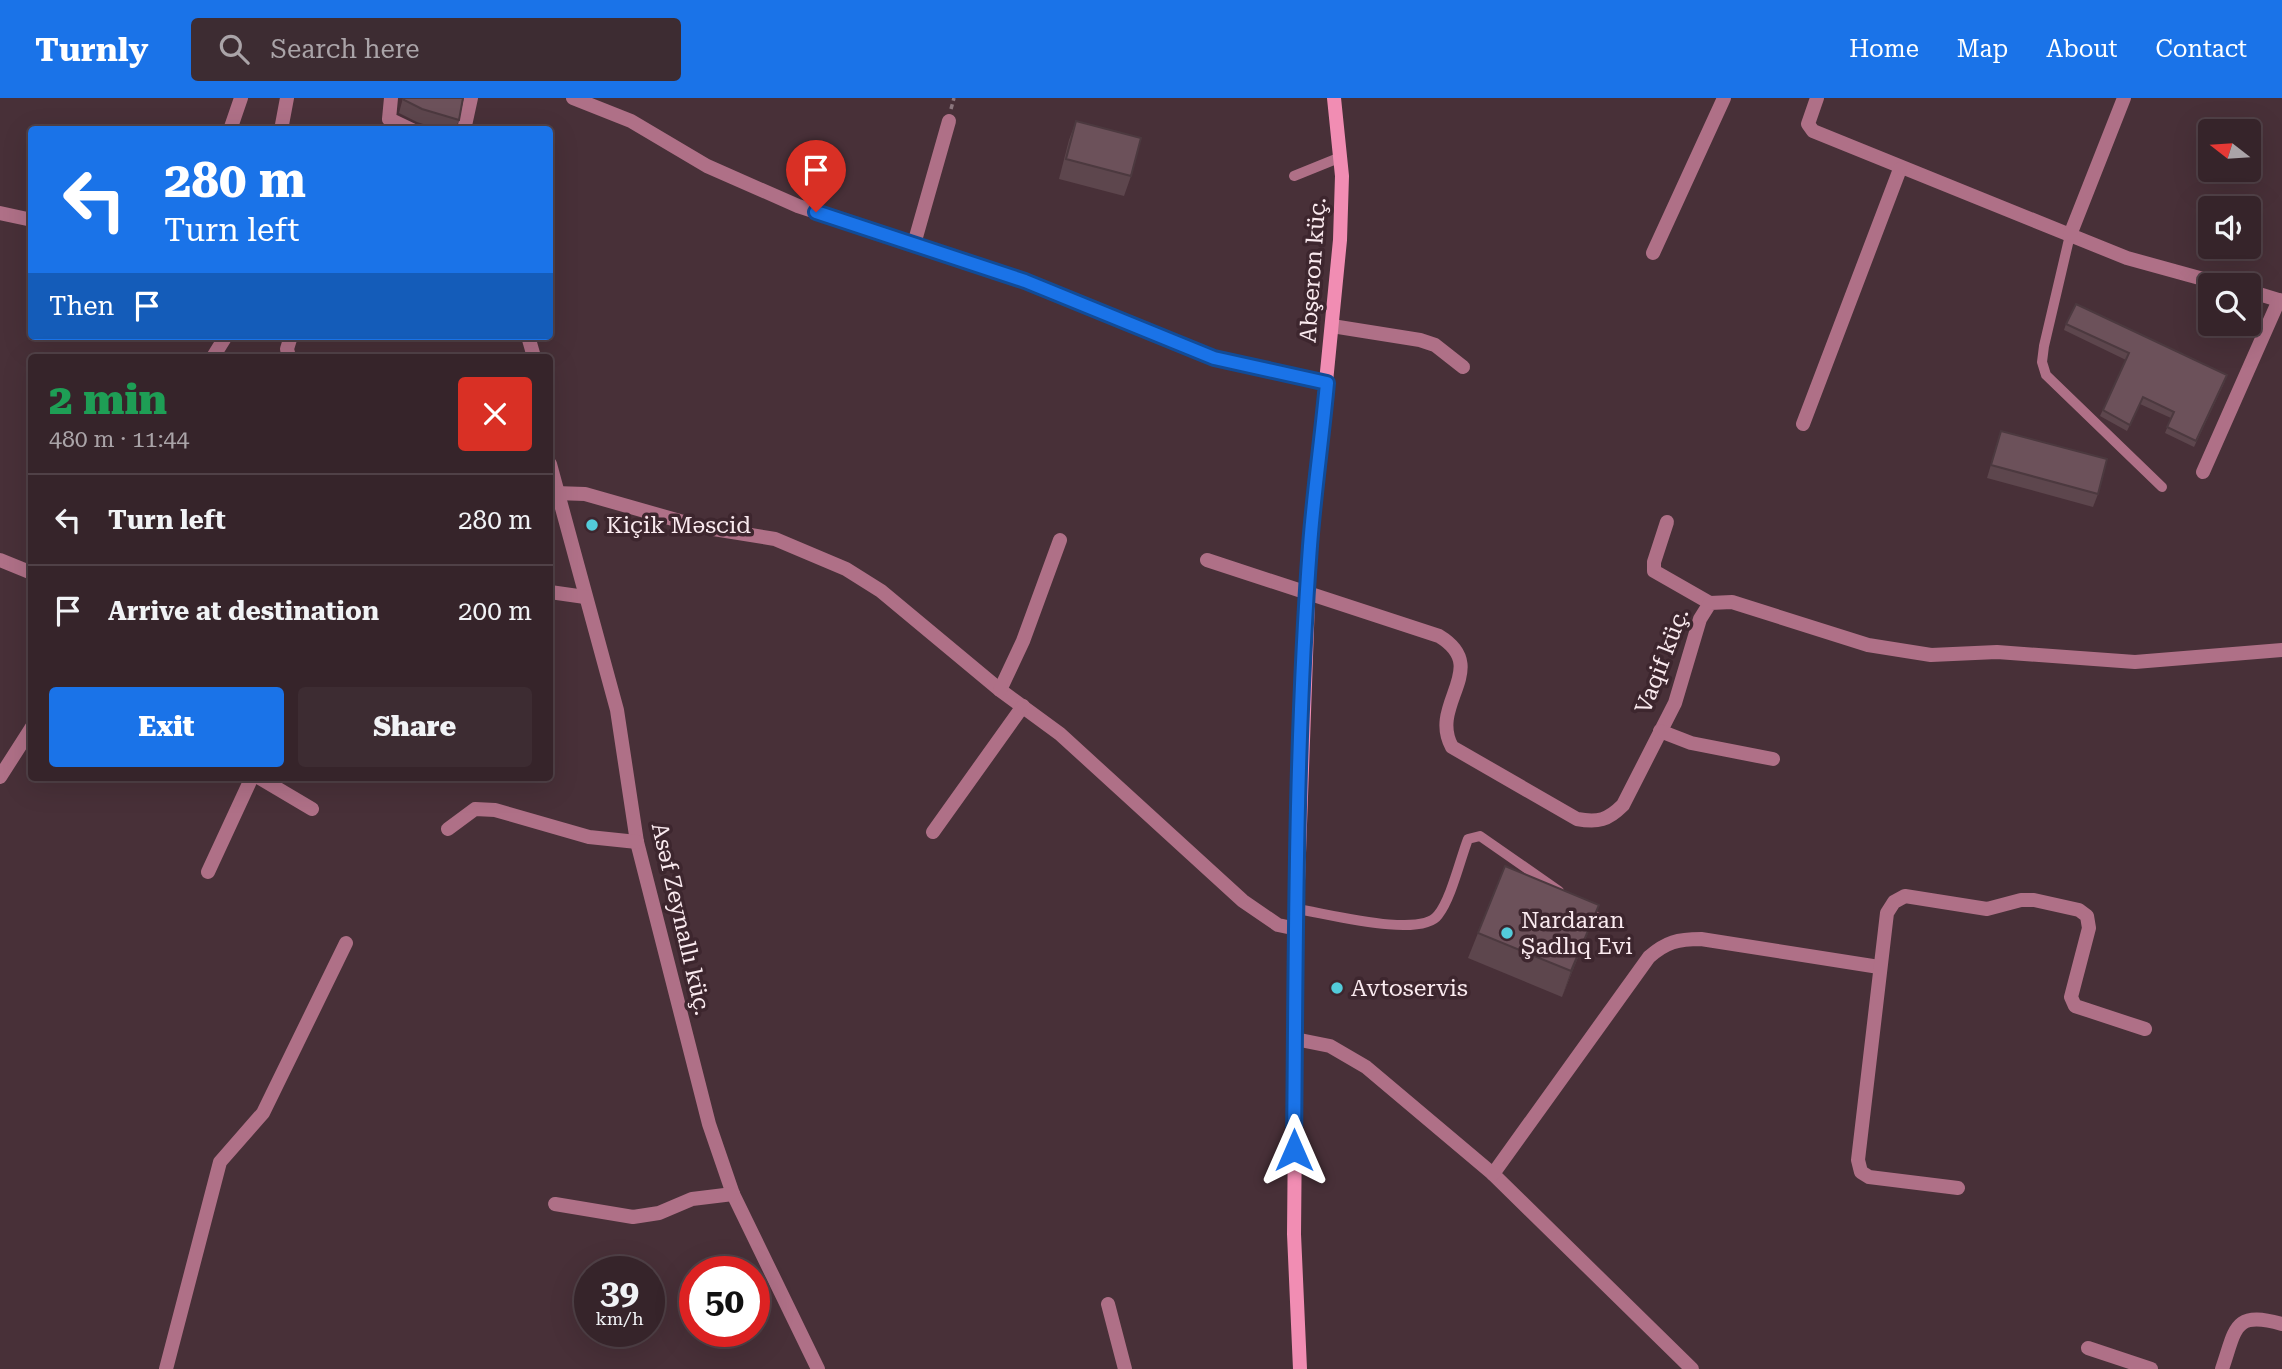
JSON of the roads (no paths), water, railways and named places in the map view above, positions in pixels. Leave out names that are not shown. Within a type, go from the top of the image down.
[{"type":"main road","name":"Abşeron küç.","points":[[1300,1369],[1294,1247],[1297,909],[1308,592],[1339,240],[1341,157],[1334,98]]},
{"type":"street","points":[[231,126],[241,98]]},
{"type":"street","points":[[282,126],[287,98]]},
{"type":"street","points":[[391,98],[389,119],[404,126]]},
{"type":"street","points":[[465,126],[471,98]]},
{"type":"street","points":[[1653,253],[1724,98]]},
{"type":"street","points":[[1817,98],[1808,124],[1814,131],[1900,169],[2127,258],[2198,278]]},
{"type":"street","points":[[2070,235],[2124,98]]},
{"type":"street","points":[[580,99],[631,121],[707,166],[798,206],[1025,281],[1214,358],[1327,383]]},
{"type":"street","points":[[914,244],[948,121]]},
{"type":"street","points":[[1803,424],[1900,169]]},
{"type":"street","points":[[0,214],[28,219]]},
{"type":"street","points":[[2203,472],[2280,300],[2261,294]]},
{"type":"street","points":[[1332,326],[1420,340],[1435,345],[1463,368]]},
{"type":"street","name":"Asəf Zeynallı küç.","points":[[553,481],[617,710],[637,842],[709,1124],[733,1194],[818,1369]]},
{"type":"street","points":[[555,493],[585,494],[688,524],[775,539],[846,569],[881,591],[1000,690],[1060,734],[1243,901],[1278,925],[1297,929]]},
{"type":"street","points":[[1667,522],[1654,562],[1654,571],[1710,603]]},
{"type":"street","points":[[1000,690],[1023,641],[1060,540]]},
{"type":"street","points":[[0,560],[28,571]]},
{"type":"street","points":[[1207,560],[1308,592]]},
{"type":"street","points":[[553,592],[585,597]]},
{"type":"street","name":"Vaqif küç.","points":[[1308,592],[1439,636],[1454,645],[1462,658],[1462,671],[1445,724],[1452,747],[1577,819],[1594,822],[1610,818],[1623,805],[1685,677],[1700,620],[1710,603],[1732,602],[1868,645],[1931,655],[1997,652],[2147,661],[2282,650]]},
{"type":"street","points":[[933,832],[1023,705]]},
{"type":"street","points":[[1660,731],[1691,743],[1773,759]]},
{"type":"street","points":[[0,777],[28,733]]},
{"type":"street","points":[[208,872],[250,781]]},
{"type":"street","points":[[265,781],[312,809]]},
{"type":"street","points":[[448,829],[475,809],[495,810],[589,837],[637,842]]},
{"type":"street","points":[[1958,1188],[1869,1177],[1861,1172],[1858,1160],[1879,967],[1887,913],[1894,902],[1905,895],[1987,909],[2021,900],[2034,900],[2078,910],[2087,916],[2089,928],[2071,998],[2075,1006],[2145,1029]]},
{"type":"street","points":[[1493,1174],[1649,957],[1664,944],[1679,939],[1701,939],[1879,967]]},
{"type":"street","points":[[166,1369],[220,1162],[263,1113],[346,943]]},
{"type":"street","points":[[1295,1039],[1330,1046],[1366,1068],[1493,1174],[1692,1369]]},
{"type":"street","points":[[555,1204],[633,1217],[659,1213],[692,1199],[733,1194]]},
{"type":"street","points":[[1108,1304],[1125,1369]]},
{"type":"street","points":[[2222,1369],[2238,1325],[2246,1318],[2256,1317],[2282,1324]]},
{"type":"street","points":[[2088,1348],[2151,1369]]},
{"type":"lane","points":[[1294,176],[1341,157]]},
{"type":"lane","points":[[2070,235],[2044,346],[2042,362],[2046,375],[2162,487]]},
{"type":"lane","points":[[1297,909],[1389,924],[1417,927],[1430,924],[1440,914],[1468,839],[1473,836],[1480,836],[1565,895]]},
{"type":"lane","points":[[1576,903],[1608,925]]},
{"type":"place","name":"Kiçik Məscid","points":[[592,525]]},
{"type":"place","name":"Nardaran Şadlıq Evi","points":[[1507,933]]},
{"type":"place","name":"Avtoservis","points":[[1337,988]]}]
